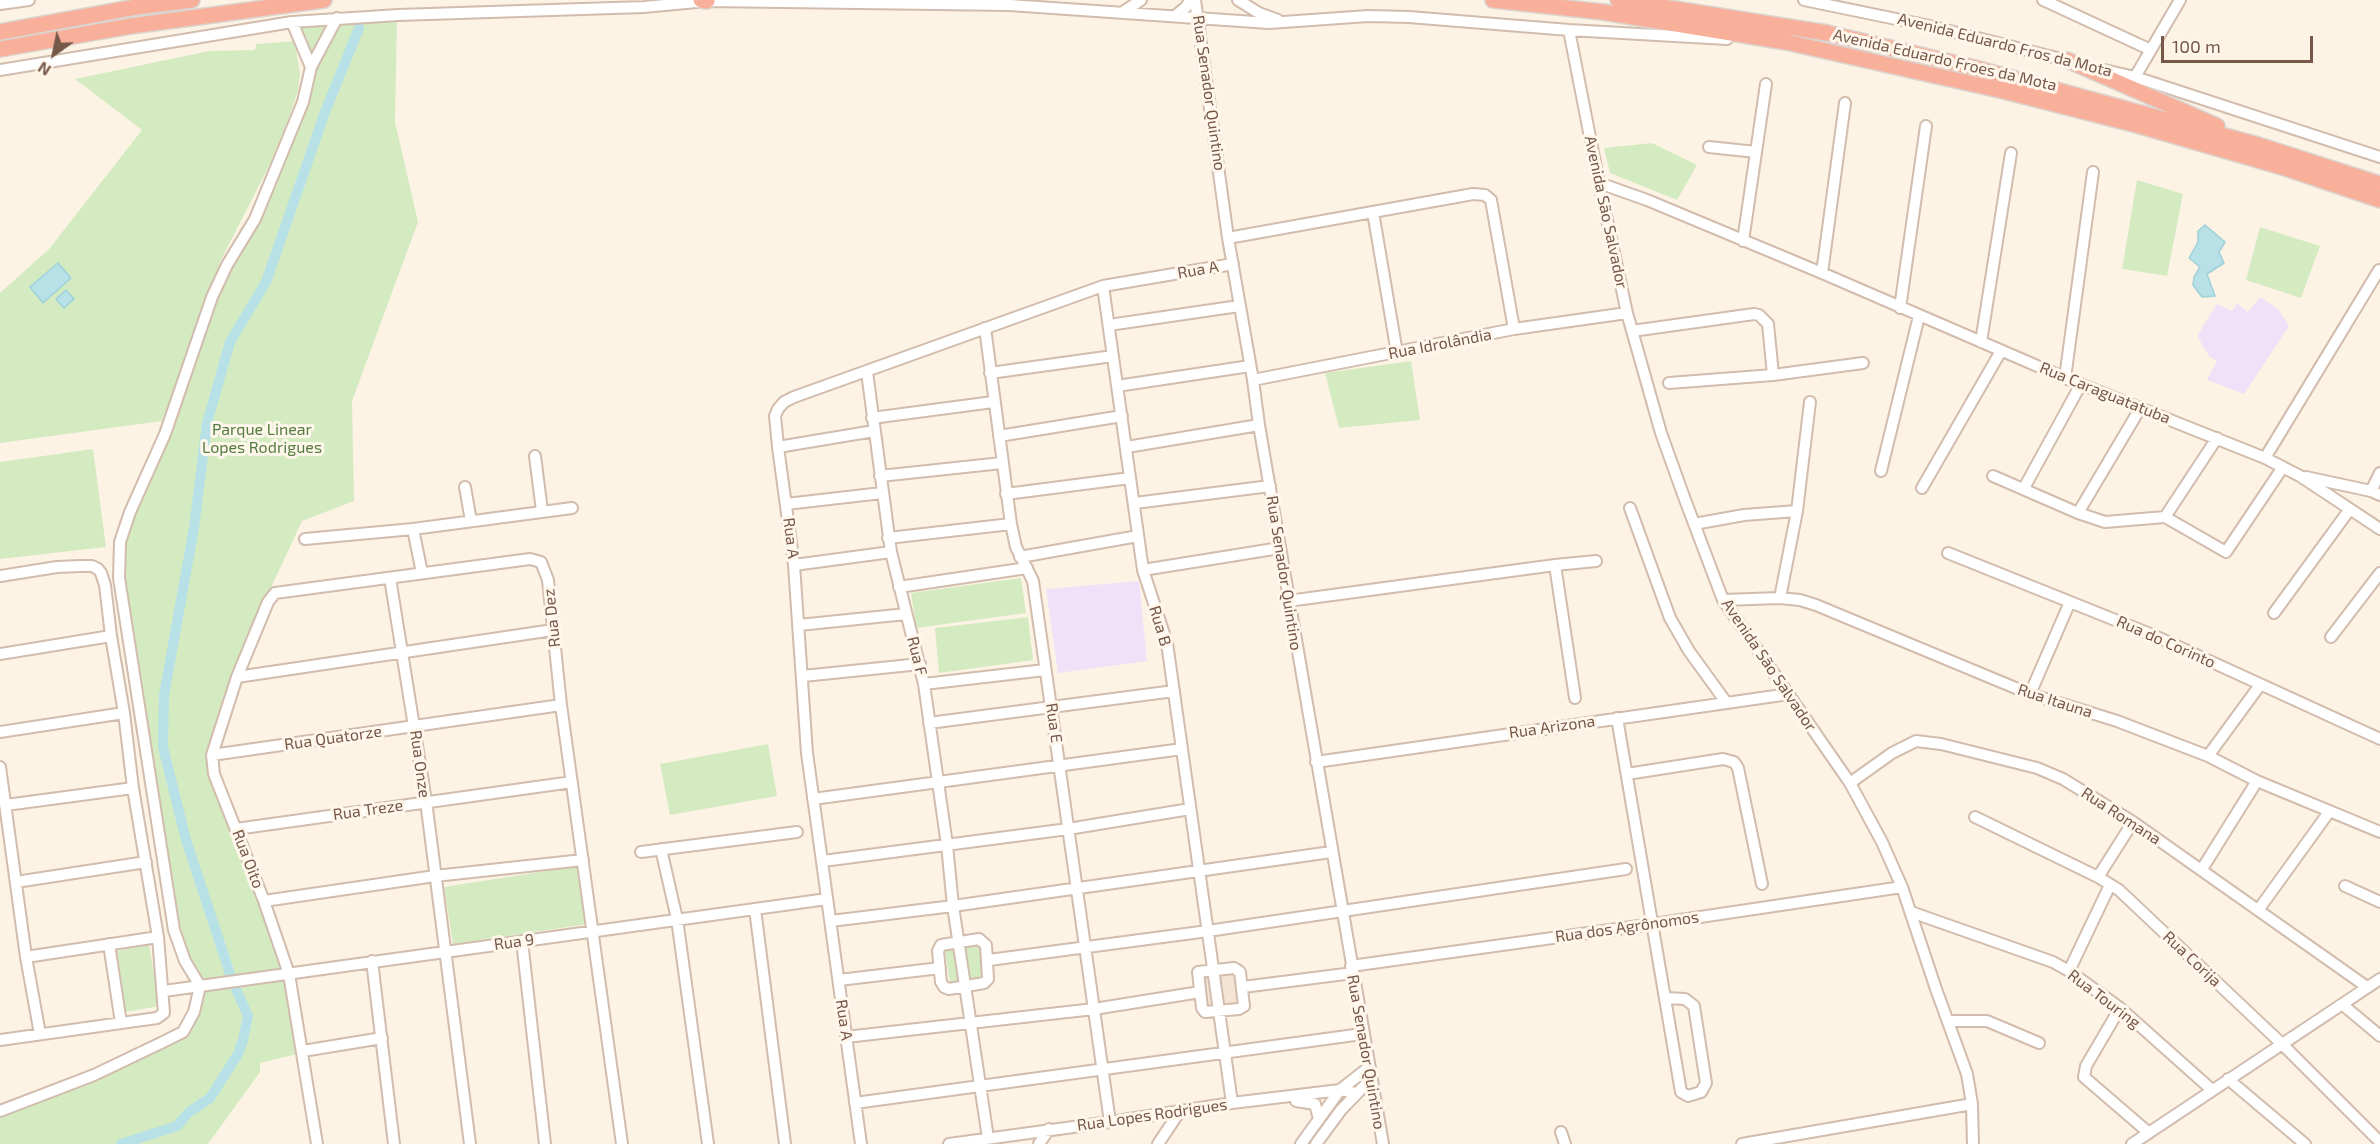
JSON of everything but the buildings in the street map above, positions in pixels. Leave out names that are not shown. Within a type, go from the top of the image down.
[{"type":"highway","points":[[0,32],[136,7],[192,0]]},
{"type":"highway","points":[[0,49],[131,26],[324,0]]},
{"type":"highway","points":[[701,0],[707,1]]},
{"type":"highway","name":"Avenida Eduardo Froes da Mota","points":[[1492,0],[1603,12],[1786,42],[2004,91],[2137,125],[2279,166],[2380,200]]},
{"type":"highway","name":"Avenida Eduardo Froes da Mota","points":[[1618,0],[1827,33],[1975,68],[2258,145],[2380,184]]},
{"type":"highway","points":[[2067,60],[2258,145]]},
{"type":"street","points":[[0,4],[29,0]]},
{"type":"street","points":[[1122,12],[1141,0]]},
{"type":"street","points":[[1175,16],[1186,7],[1190,0]]},
{"type":"street","name":"Rua Senador Quintino","points":[[1195,0],[1239,306],[1362,1034],[1383,1144]]},
{"type":"street","points":[[1238,0],[1259,13],[1283,22]]},
{"type":"street","name":"Avenida Eduardo Fros da Mota","points":[[1804,0],[1831,2],[2135,77],[2380,157]]},
{"type":"street","points":[[2043,0],[2060,3],[2151,50]]},
{"type":"street","points":[[2135,77],[2180,0]]},
{"type":"street","points":[[0,70],[292,22],[338,18],[644,7],[707,1],[1010,5],[1269,23],[1388,16],[1569,30],[1786,42]]},
{"type":"street","points":[[0,1111],[94,1075],[183,1032],[194,1012],[200,986],[185,961],[174,930],[119,578],[120,542],[130,512],[165,434],[212,297],[227,265],[255,219],[303,102],[311,67],[338,18]]},
{"type":"street","points":[[292,22],[311,67]]},
{"type":"street","name":"Avenida São Salvador","points":[[1569,30],[1627,313],[1661,433],[1694,524],[1723,600],[1850,783],[1882,842],[1902,887],[1967,1074],[1972,1104],[1973,1144]]},
{"type":"street","points":[[1743,241],[1766,84]]},
{"type":"street","points":[[1822,273],[1845,103]]},
{"type":"street","points":[[1900,308],[1926,126]]},
{"type":"street","points":[[1709,147],[1756,152]]},
{"type":"street","points":[[1981,342],[2011,153]]},
{"type":"street","points":[[2065,378],[2093,172]]},
{"type":"street","name":"Rua Caraguatatuba","points":[[1599,183],[1647,200],[2065,378],[2265,458],[2300,476],[2380,529]]},
{"type":"street","points":[[1228,238],[1473,194],[1485,195],[1491,200],[1514,330]]},
{"type":"street","points":[[1372,212],[1397,352]]},
{"type":"street","name":"Rua A","points":[[861,1144],[807,753],[794,565],[775,416],[784,402],[1103,286],[1233,264]]},
{"type":"street","points":[[2265,458],[2379,270]]},
{"type":"street","name":"Rua B","points":[[1103,286],[1143,570],[1167,644],[1220,1012]]},
{"type":"street","points":[[1109,325],[1239,306]]},
{"type":"street","name":"Rua Idrolândia","points":[[1253,380],[1514,330],[1627,313]]},
{"type":"street","points":[[1632,331],[1760,315],[1768,324],[1773,375]]},
{"type":"street","points":[[1881,471],[1919,316]]},
{"type":"street","name":"Rua E","points":[[985,328],[993,402],[1011,524],[1020,557],[1033,581],[1087,946],[1110,1122]]},
{"type":"street","points":[[1922,488],[2001,351]]},
{"type":"street","points":[[990,373],[1113,356]]},
{"type":"street","points":[[1669,383],[1773,375],[1863,363]]},
{"type":"street","points":[[1118,386],[1250,366]]},
{"type":"street","name":"Rua F","points":[[867,372],[888,538],[924,684],[947,845],[953,906],[966,986]]},
{"type":"street","points":[[2024,489],[2081,384]]},
{"type":"street","points":[[872,418],[993,402]]},
{"type":"street","points":[[1780,598],[1797,511],[1810,402]]},
{"type":"street","points":[[2078,513],[2141,407]]},
{"type":"street","points":[[999,436],[1122,416]]},
{"type":"street","points":[[1127,447],[1259,425]]},
{"type":"street","points":[[778,447],[874,431]]},
{"type":"street","points":[[2165,517],[2217,438]]},
{"type":"street","points":[[535,456],[542,511]]},
{"type":"street","points":[[880,476],[1002,463]]},
{"type":"street","points":[[1993,476],[2078,513],[2105,522],[2165,517],[2226,552],[2283,467]]},
{"type":"street","points":[[2300,476],[2375,493],[2380,473]]},
{"type":"street","points":[[1006,494],[1130,478]]},
{"type":"street","points":[[1135,503],[1270,486]]},
{"type":"street","points":[[465,488],[471,521]]},
{"type":"street","points":[[786,504],[882,493]]},
{"type":"street","points":[[305,539],[413,529],[572,508]]},
{"type":"street","points":[[1630,508],[1670,618],[1689,651],[1726,702]]},
{"type":"street","points":[[2274,613],[2350,510]]},
{"type":"street","points":[[1694,524],[1744,515],[1797,511]]},
{"type":"street","points":[[888,538],[1011,524]]},
{"type":"street","points":[[413,529],[422,573]]},
{"type":"street","points":[[1020,557],[1138,536]]},
{"type":"street","points":[[1143,570],[1280,548]]},
{"type":"street","points":[[794,565],[891,552]]},
{"type":"street","name":"Rua do Corinto","points":[[1948,553],[2155,636],[2380,739]]},
{"type":"street","name":"Rua Dez","points":[[284,592],[530,559],[541,562],[545,567],[561,705],[622,1144]]},
{"type":"street","points":[[1288,601],[1596,561]]},
{"type":"street","points":[[1555,565],[1575,698]]},
{"type":"street","points":[[0,576],[57,567],[92,566],[98,568],[105,585],[133,788],[158,937],[164,991],[164,1013],[161,1017],[0,1040]]},
{"type":"street","points":[[899,587],[1027,568]]},
{"type":"street","points":[[2331,637],[2380,573]]},
{"type":"street","name":"Rua Onze","points":[[390,578],[426,801],[470,1144]]},
{"type":"street","name":"Rua Oito","points":[[284,592],[275,593],[268,602],[237,677],[212,754],[214,774],[264,901],[289,974],[317,1144]]},
{"type":"street","name":"Rua Itauna","points":[[1723,600],[1780,598],[1800,600],[1816,605],[2030,694],[2126,724],[2208,756],[2257,781],[2380,832]]},
{"type":"street","points":[[2030,694],[2070,602]]},
{"type":"street","points":[[799,625],[906,614]]},
{"type":"street","points":[[237,677],[553,630]]},
{"type":"street","points":[[0,654],[111,636]]},
{"type":"street","points":[[803,676],[920,663]]},
{"type":"street","points":[[924,684],[1045,670]]},
{"type":"street","points":[[2208,756],[2260,685]]},
{"type":"street","points":[[929,723],[1174,691]]},
{"type":"street","name":"Rua Arizona","points":[[1316,762],[1789,694]]},
{"type":"street","name":"Rua Quatorze","points":[[212,754],[561,705]]},
{"type":"street","points":[[0,732],[124,713]]},
{"type":"street","points":[[1617,718],[1681,1092],[1688,1096],[1701,1092],[1706,1086],[1694,1006],[1684,999],[1666,998]]},
{"type":"street","name":"Rua Romana","points":[[1850,783],[1906,745],[1924,741],[2037,768],[2063,779],[2133,822],[2367,987]]},
{"type":"street","points":[[813,800],[1182,749]]},
{"type":"street","points":[[1627,774],[1723,759],[1734,762],[1738,768],[1762,884]]},
{"type":"street","points":[[0,767],[26,957],[40,1034]]},
{"type":"street","points":[[2202,869],[2257,781]]},
{"type":"street","name":"Rua Treze","points":[[236,829],[426,801],[572,783]]},
{"type":"street","points":[[6,805],[133,788]]},
{"type":"street","points":[[823,861],[1068,829],[1191,809]]},
{"type":"street","points":[[2259,909],[2329,812]]},
{"type":"street","name":"Rua Corija","points":[[1975,817],[2098,877],[2119,890],[2282,1044],[2380,1142]]},
{"type":"street","points":[[2098,877],[2133,822]]},
{"type":"street","points":[[641,852],[797,832]]},
{"type":"street","points":[[662,849],[677,919],[708,1144]]},
{"type":"street","points":[[831,921],[953,906],[1331,852]]},
{"type":"street","points":[[264,901],[435,876],[583,860]]},
{"type":"street","points":[[16,882],[146,862]]},
{"type":"street","points":[[989,960],[1342,912],[1626,869]]},
{"type":"street","points":[[2069,971],[2110,885]]},
{"type":"street","points":[[2345,886],[2380,902]]},
{"type":"street","name":"Rua dos Agrônomos","points":[[1245,987],[1902,887]]},
{"type":"street","name":"Rua 9","points":[[164,991],[827,899]]},
{"type":"street","points":[[755,909],[785,1144]]},
{"type":"street","name":"Rua Touring","points":[[1911,912],[2053,962],[2069,971],[2120,1008],[2212,1090]]},
{"type":"street","points":[[26,957],[158,937]]},
{"type":"street","points":[[958,940],[982,940],[986,945],[989,960],[987,982],[946,988],[941,982],[938,951],[941,945],[958,940]]},
{"type":"street","points":[[522,941],[546,1144]]},
{"type":"street","points":[[109,944],[121,1023]]},
{"type":"street","points":[[372,962],[394,1144]]},
{"type":"street","points":[[839,980],[940,968]]},
{"type":"street","points":[[1213,968],[1237,969],[1240,972],[1245,987],[1245,1003],[1242,1008],[1204,1012],[1198,972],[1213,968]]},
{"type":"street","points":[[2132,1144],[2380,979]]},
{"type":"street","points":[[966,986],[988,1138]]},
{"type":"street","points":[[846,1037],[970,1025],[1200,992]]},
{"type":"street","points":[[2343,1005],[2380,1036]]},
{"type":"street","points":[[2120,1008],[2086,1066],[2084,1077],[2149,1133]]},
{"type":"street","points":[[1220,1012],[1232,1103]]},
{"type":"street","points":[[1948,1021],[1987,1021],[2039,1043]]},
{"type":"street","points":[[855,1103],[1362,1034]]},
{"type":"street","points":[[303,1051],[382,1038]]},
{"type":"street","points":[[1301,1144],[1340,1090],[1368,1068]]},
{"type":"street","points":[[1316,1144],[1356,1093],[1371,1080]]},
{"type":"street","points":[[2229,1080],[2305,1144]]},
{"type":"street","name":"Rua Lopes Rodrigues","points":[[949,1144],[1232,1103],[1340,1090],[1356,1093]]},
{"type":"street","points":[[1260,1100],[1313,1102],[1319,1119]]},
{"type":"street","points":[[1742,1144],[1972,1104]]},
{"type":"street","points":[[1158,1144],[1180,1111]]},
{"type":"street","points":[[1039,1144],[1049,1129]]},
{"type":"street","points":[[1561,1132],[1565,1144]]},
{"type":"shaded area","points":[[2260,297],[2278,309],[2289,326],[2244,394],[2207,380],[2217,361],[2209,356],[2197,336],[2217,304],[2232,311],[2237,303],[2248,312]]},
{"type":"shaded area","points":[[1139,581],[1147,661],[1058,673],[1046,589]]},
{"type":"shaded area","points":[[1243,963],[1250,1009],[1201,1015],[1194,969]]},
{"type":"green space","name":"Parque Linear Lopes Rodrigues","points":[[397,17],[395,122],[418,222],[352,401],[354,501],[302,521],[268,594],[211,754],[266,901],[306,1052],[260,1063],[260,1072],[208,1144],[0,1144],[0,1108],[181,1032],[198,995],[183,963],[120,577],[121,541],[166,433],[215,294],[277,184],[312,66],[293,23]]},
{"type":"green space","points":[[295,41],[300,74],[298,91],[288,120],[268,168],[221,260],[162,421],[0,443],[0,293],[49,249],[142,130],[75,79],[209,51],[255,50],[256,44]]},
{"type":"green space","points":[[1652,143],[1697,165],[1677,200],[1610,173],[1604,148]]},
{"type":"green space","points":[[2137,180],[2183,194],[2167,276],[2122,269]]},
{"type":"green space","points":[[2260,227],[2320,246],[2301,298],[2246,280]]},
{"type":"green space","points":[[1411,361],[1420,420],[1339,428],[1325,373]]},
{"type":"green space","points":[[93,449],[106,547],[0,559],[0,462]]},
{"type":"green space","points":[[1021,578],[1026,613],[916,628],[911,593]]},
{"type":"green space","points":[[1028,617],[1033,660],[939,673],[935,628]]},
{"type":"green space","points":[[768,744],[777,796],[670,815],[660,764]]},
{"type":"green space","points":[[578,866],[588,924],[453,944],[444,887]]},
{"type":"green space","points":[[981,942],[985,977],[950,982],[944,946]]},
{"type":"green space","points":[[149,945],[160,1006],[125,1012],[117,951]]},
{"type":"water","points":[[2205,225],[2225,242],[2219,252],[2224,263],[2207,274],[2215,296],[2202,297],[2193,285],[2194,277],[2200,267],[2189,258],[2198,242],[2198,231]]},
{"type":"water","points":[[58,263],[71,278],[43,303],[30,287]]},
{"type":"water","points":[[66,290],[74,299],[64,308],[56,299]]},
{"type":"waterway","points":[[230,974],[186,840],[163,747],[164,695],[194,528],[207,423],[230,342],[266,282],[325,112],[359,28]]},
{"type":"waterway","points":[[121,1144],[177,1126],[188,1113],[210,1098],[238,1054],[243,1040],[248,1016],[236,989]]}]
